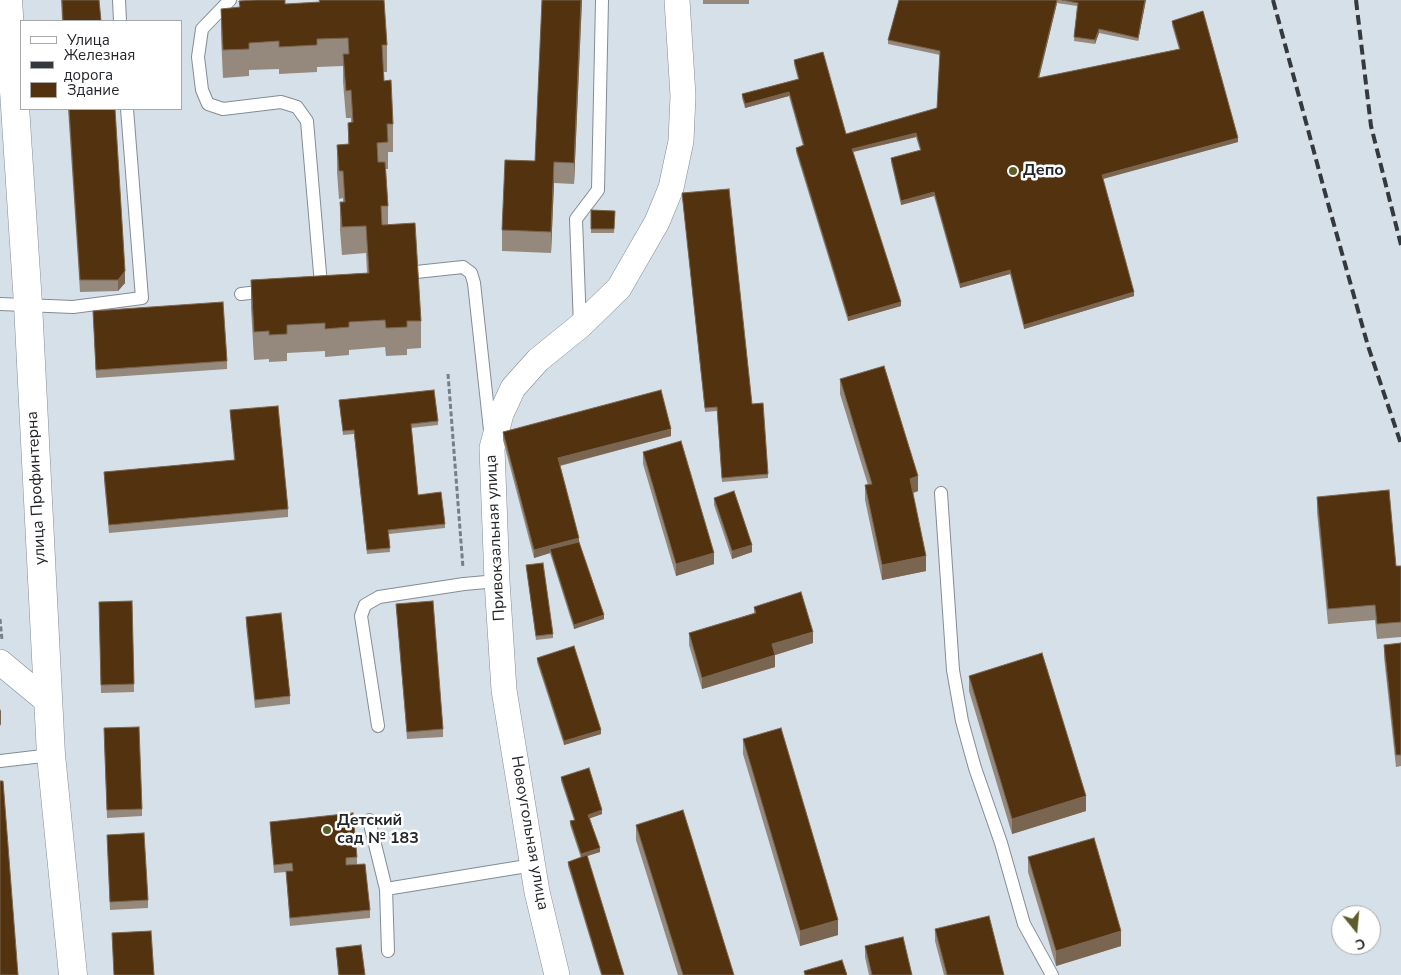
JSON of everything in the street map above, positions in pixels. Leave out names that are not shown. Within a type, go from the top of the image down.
[{"type":"street","name":"улица Профинтерна","points":[[8,0],[9,135],[28,304],[47,701],[73,975]]},
{"type":"street","name":"Привокзальная улица","points":[[504,690],[497,581],[492,448],[501,414],[513,388],[538,360],[580,326],[619,288],[658,222],[671,188],[680,141],[683,96],[677,0]]},
{"type":"street","points":[[0,662],[47,701]]},
{"type":"street","name":"Новоугольная улица","points":[[504,690],[533,865],[556,975]]},
{"type":"lane","points":[[118,0],[120,20]]},
{"type":"lane","points":[[230,0],[202,29],[198,57],[202,90],[208,104],[223,109],[281,102],[297,107],[307,121],[317,285],[344,282]]},
{"type":"lane","points":[[580,326],[576,219],[598,190],[602,0]]},
{"type":"lane","points":[[0,304],[74,307],[142,298],[127,110]]},
{"type":"lane","points":[[416,272],[463,268],[471,273],[474,282],[492,448]]},
{"type":"lane","points":[[241,294],[277,290]]},
{"type":"lane","points":[[941,494],[953,670],[962,721],[975,768],[1001,843],[1024,924],[1052,975]]},
{"type":"lane","points":[[378,726],[361,616],[365,605],[379,597],[497,581]]},
{"type":"lane","points":[[0,761],[51,755]]},
{"type":"lane","points":[[369,820],[386,889],[388,950]]},
{"type":"lane","points":[[386,889],[533,865]]},
{"type":"path","points":[[448,374],[464,584]]},
{"type":"building","points":[[62,0],[99,0],[101,20],[63,20]]},
{"type":"building","points":[[285,0],[285,4],[320,2],[319,0],[384,0],[387,45],[382,45],[384,81],[391,80],[393,124],[387,124],[388,142],[377,143],[378,162],[385,162],[388,206],[381,206],[382,225],[415,223],[421,321],[407,321],[407,327],[386,328],[385,320],[349,322],[349,327],[325,329],[325,323],[287,325],[287,334],[269,335],[269,331],[254,332],[251,280],[369,273],[366,226],[342,227],[340,202],[345,202],[343,171],[339,171],[337,145],[349,144],[348,123],[353,122],[351,90],[346,91],[343,54],[349,54],[348,38],[317,39],[317,45],[279,47],[279,41],[249,43],[249,49],[223,50],[221,9],[240,7],[239,1]]},
{"type":"building","points":[[542,0],[581,0],[574,163],[554,162],[551,232],[502,230],[505,160],[535,161]]},
{"type":"building","name":"Депо","points":[[899,0],[1057,0],[1038,78],[1180,49],[1172,21],[1203,11],[1238,138],[1102,175],[1134,292],[1024,325],[1010,270],[960,284],[934,192],[901,201],[891,158],[921,150],[916,133],[852,149],[901,302],[848,317],[796,148],[804,145],[789,92],[745,104],[742,94],[799,79],[794,60],[823,52],[846,134],[937,108],[940,51],[888,40]]},
{"type":"building","points":[[1062,0],[1145,0],[1138,38],[1099,29],[1095,40],[1074,37],[1078,3]]},
{"type":"building","points":[[69,110],[115,110],[125,271],[118,280],[80,280]]},
{"type":"building","points":[[729,189],[752,404],[763,403],[768,474],[722,478],[717,407],[705,408],[682,193]]},
{"type":"building","points":[[591,210],[615,211],[614,229],[591,229]]},
{"type":"building","points":[[223,302],[227,361],[96,370],[93,311]]},
{"type":"building","points":[[884,366],[918,476],[910,479],[926,556],[882,565],[865,485],[872,484],[840,379]]},
{"type":"building","points":[[434,390],[438,421],[411,424],[418,495],[441,492],[445,524],[388,530],[390,548],[367,550],[354,430],[343,431],[339,400]]},
{"type":"building","points":[[661,390],[671,429],[558,458],[579,538],[534,550],[503,432]]},
{"type":"building","points":[[278,406],[288,509],[109,525],[104,472],[235,460],[230,410]]},
{"type":"building","points":[[681,441],[714,553],[676,564],[643,452]]},
{"type":"building","points":[[1389,490],[1396,566],[1401,566],[1401,622],[1377,624],[1375,605],[1328,609],[1317,497]]},
{"type":"building","points":[[734,491],[752,545],[732,551],[714,498]]},
{"type":"building","points":[[579,542],[604,615],[574,625],[550,549]]},
{"type":"building","points":[[543,563],[553,634],[536,636],[526,565]]},
{"type":"building","points":[[801,592],[813,632],[772,644],[775,655],[702,678],[689,633],[756,613],[754,607]]},
{"type":"building","points":[[132,601],[134,684],[101,685],[99,602]]},
{"type":"building","points":[[433,601],[443,729],[407,732],[396,604]]},
{"type":"building","points":[[281,613],[290,696],[255,700],[246,617]]},
{"type":"building","points":[[1401,643],[1401,755],[1396,755],[1384,645]]},
{"type":"building","points":[[574,646],[601,730],[564,741],[537,658]]},
{"type":"building","points":[[1042,653],[1086,796],[1012,819],[969,676]]},
{"type":"building","points":[[139,727],[142,809],[107,810],[104,728]]},
{"type":"building","points":[[781,728],[838,920],[800,931],[743,739]]},
{"type":"building","points":[[589,768],[602,810],[588,815],[600,848],[581,854],[570,821],[575,820],[561,777]]},
{"type":"building","points":[[0,781],[3,781],[18,975],[0,975]]},
{"type":"building","points":[[683,810],[734,975],[683,975],[636,825]]},
{"type":"building","points":[[353,813],[357,857],[346,858],[346,865],[365,864],[370,910],[290,918],[286,871],[293,871],[292,863],[274,865],[270,822]]},
{"type":"building","points":[[144,833],[148,900],[110,902],[107,835]]},
{"type":"building","points":[[1094,838],[1121,931],[1056,951],[1028,857]]},
{"type":"building","points":[[587,855],[624,975],[602,975],[568,862]]},
{"type":"building","points":[[989,916],[1004,975],[947,975],[935,929]]},
{"type":"building","points":[[151,931],[154,975],[114,975],[112,933]]},
{"type":"building","points":[[903,937],[912,975],[872,975],[865,946]]},
{"type":"building","points":[[361,945],[365,975],[339,975],[336,948]]},
{"type":"building","points":[[842,960],[847,975],[805,975],[804,971]]},
{"type":"railway","points":[[1273,0],[1368,346],[1401,444]]},
{"type":"railway","points":[[1356,0],[1371,126],[1401,245]]},
{"type":"place","name":"Депо","points":[[1013,171]]},
{"type":"place","name":"Детский сад № 183","points":[[327,830]]}]
